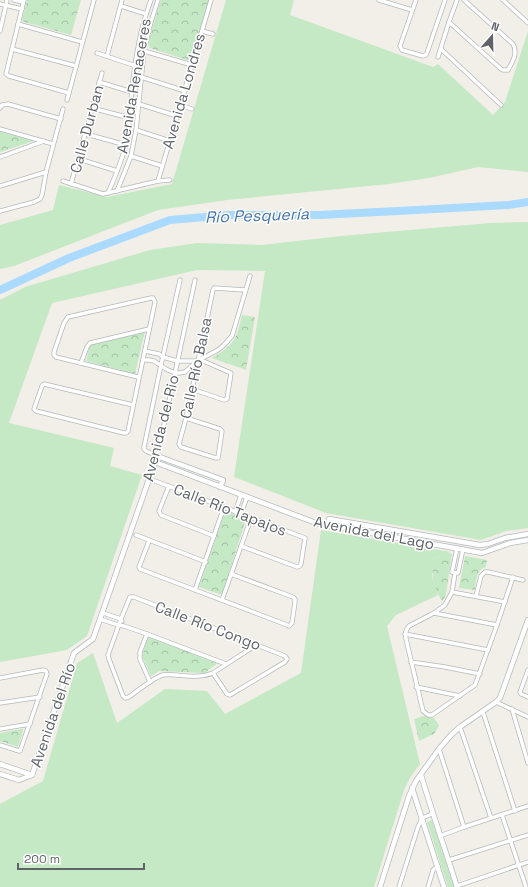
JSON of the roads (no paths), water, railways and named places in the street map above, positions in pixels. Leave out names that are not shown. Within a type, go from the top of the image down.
[{"type":"street","points":[[0,31],[7,0]]},
{"type":"street","points":[[14,0],[24,1],[6,72],[7,75],[69,93]]},
{"type":"street","points":[[67,100],[94,0]]},
{"type":"street","points":[[107,56],[122,0]]},
{"type":"street","name":"Avenida Renaceres","points":[[108,193],[118,171],[126,145],[130,118],[134,66],[146,14],[151,0]]},
{"type":"street","name":"Avenida Renaceres","points":[[117,191],[131,156],[136,130],[144,51],[158,0]]},
{"type":"street","name":"Avenida Londres","points":[[158,182],[211,0]]},
{"type":"street","points":[[379,0],[412,10]]},
{"type":"street","points":[[416,0],[400,44],[402,50],[420,56],[424,56],[427,53],[444,0]]},
{"type":"street","points":[[438,57],[457,0]]},
{"type":"street","points":[[449,22],[501,69],[508,70],[515,55],[514,46],[464,0]]},
{"type":"street","points":[[503,0],[528,23]]},
{"type":"street","points":[[0,4],[22,9]]},
{"type":"street","points":[[121,6],[146,14]]},
{"type":"street","points":[[18,24],[82,42]]},
{"type":"street","points":[[202,31],[213,34]]},
{"type":"street","points":[[12,49],[76,66]]},
{"type":"street","points":[[441,49],[501,105]]},
{"type":"street","points":[[144,51],[192,65]]},
{"type":"street","points":[[97,53],[142,68]]},
{"type":"street","name":"Calle Durban","points":[[71,184],[102,73]]},
{"type":"street","points":[[141,77],[184,91]]},
{"type":"street","points":[[100,82],[132,92]]},
{"type":"street","points":[[0,108],[2,105],[8,104],[61,119]]},
{"type":"street","points":[[138,104],[177,116]]},
{"type":"street","points":[[180,105],[192,109]]},
{"type":"street","points":[[92,108],[130,118]]},
{"type":"street","points":[[0,211],[37,201],[42,195],[46,172],[63,110]]},
{"type":"street","points":[[0,129],[54,144]]},
{"type":"street","points":[[136,130],[170,141]]},
{"type":"street","points":[[86,134],[126,145]]},
{"type":"street","points":[[0,157],[44,141]]},
{"type":"street","points":[[131,156],[162,166]]},
{"type":"street","points":[[79,159],[118,171]]},
{"type":"street","points":[[0,186],[46,172]]},
{"type":"street","points":[[63,181],[103,194],[170,180]]},
{"type":"street","points":[[143,360],[154,361],[175,373],[185,372],[224,345],[232,336],[250,276]]},
{"type":"street","points":[[180,280],[144,447],[145,450],[157,456],[223,480],[220,487]]},
{"type":"street","name":"Avenida del Rio","points":[[100,619],[157,456],[195,280]]},
{"type":"street","name":"Calle Río Balsa","points":[[186,418],[222,430],[218,457],[216,458],[180,446],[179,444],[199,361],[212,291],[214,288],[245,290]]},
{"type":"street","points":[[133,406],[43,384],[35,410],[126,433],[128,431],[133,406],[138,377],[155,302],[153,298],[68,317],[64,322],[54,354],[56,357],[138,377]]},
{"type":"street","points":[[81,363],[87,347],[91,342],[149,329]]},
{"type":"street","points":[[145,351],[159,354],[177,362],[199,361],[231,373],[228,398],[226,400],[192,389]]},
{"type":"street","name":"Avenida del Lago","points":[[155,462],[316,523],[482,553],[510,543],[528,540]]},
{"type":"street","name":"Calle Río Tapajos","points":[[155,481],[305,538],[300,566],[294,566],[241,546]]},
{"type":"street","points":[[169,486],[159,511],[160,513],[163,516],[214,536]]},
{"type":"street","points":[[234,512],[241,495]]},
{"type":"street","points":[[240,514],[247,497]]},
{"type":"street","points":[[195,590],[224,507]]},
{"type":"street","points":[[222,600],[251,518]]},
{"type":"street","name":"Avenida del Lago","points":[[328,525],[329,519],[480,545],[505,538],[528,534]]},
{"type":"street","points":[[390,536],[391,530]]},
{"type":"street","points":[[136,536],[206,562]]},
{"type":"street","points":[[149,540],[139,568],[287,625],[292,623],[295,599],[291,596],[231,574]]},
{"type":"street","points":[[457,548],[452,592],[445,605],[434,613],[406,628],[405,634],[416,687],[423,711],[428,715],[432,715],[475,685],[514,578]]},
{"type":"street","points":[[455,573],[463,549]]},
{"type":"street","points":[[476,596],[481,576],[488,572],[523,580]]},
{"type":"street","points":[[452,592],[506,602]]},
{"type":"street","name":"Calle Río Congo","points":[[121,619],[130,597],[134,597],[285,656],[287,659],[285,662],[264,675],[229,694],[227,694],[213,673]]},
{"type":"street","points":[[103,613],[121,619],[124,626]]},
{"type":"street","points":[[434,613],[498,625]]},
{"type":"street","points":[[100,619],[147,634],[226,664]]},
{"type":"street","name":"Avenida del Río","points":[[32,775],[74,653],[93,639],[100,619]]},
{"type":"street","points":[[121,619],[108,656],[125,698],[129,697],[163,675],[200,676],[213,673],[256,645]]},
{"type":"street","points":[[380,887],[412,788],[439,749],[451,735],[500,698],[528,620]]},
{"type":"street","points":[[147,634],[140,652],[140,659],[150,682]]},
{"type":"street","points":[[405,634],[488,650]]},
{"type":"street","points":[[411,662],[480,674]]},
{"type":"street","points":[[0,678],[43,670],[46,672],[40,697],[20,751],[1,746],[0,752]]},
{"type":"street","points":[[528,670],[520,692],[528,697]]},
{"type":"street","points":[[416,687],[460,696]]},
{"type":"street","points":[[0,703],[40,697]]},
{"type":"street","points":[[496,702],[528,717]]},
{"type":"street","points":[[512,709],[528,763]]},
{"type":"street","points":[[483,712],[515,811]]},
{"type":"street","points":[[0,729],[30,724]]},
{"type":"street","points":[[460,727],[491,818]]},
{"type":"street","points":[[439,749],[464,827]]},
{"type":"street","points":[[0,764],[32,775]]},
{"type":"street","points":[[0,774],[19,780],[32,775]]},
{"type":"street","points":[[420,775],[457,886],[528,862]]},
{"type":"street","points":[[412,788],[444,887]]},
{"type":"street","points":[[440,836],[528,806]]},
{"type":"street","points":[[399,887],[422,818],[432,814]]},
{"type":"street","points":[[502,815],[520,865],[526,887]]},
{"type":"street","points":[[449,860],[528,835]]},
{"type":"street","points":[[428,887],[433,870],[438,866]]},
{"type":"waterway","name":"Río Pesquería","points":[[0,290],[69,258],[170,220],[228,215],[319,215],[508,205],[528,202]]}]
